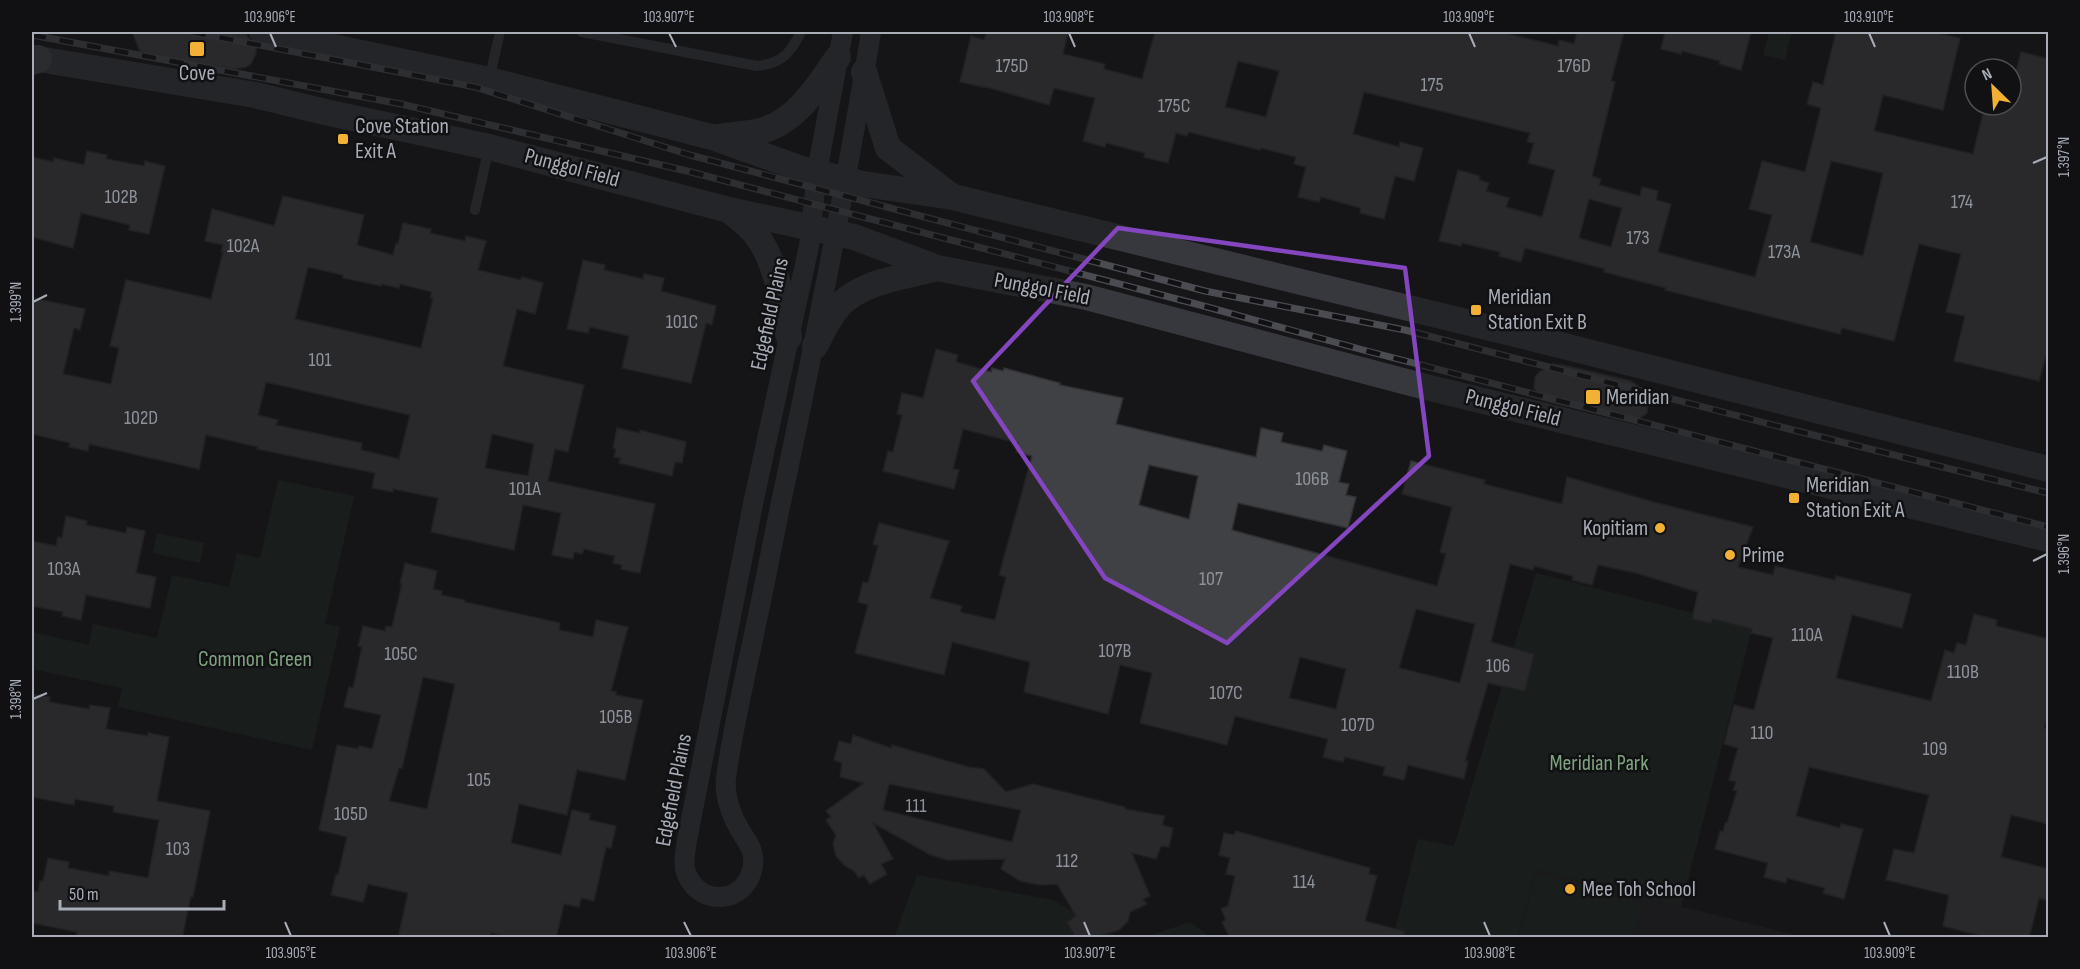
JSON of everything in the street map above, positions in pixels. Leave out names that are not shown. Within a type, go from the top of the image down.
[{"type":"street","name":"Edgefield Plains","points":[[843,32],[817,172],[823,231],[833,251],[725,782],[728,805],[753,852],[752,871],[748,880],[738,891],[725,897],[713,898],[693,887],[685,868],[687,840],[754,499],[770,434],[809,246],[823,231],[845,179],[871,32]]},
{"type":"street","points":[[274,33],[489,80],[715,138],[817,172],[863,184],[952,197],[1576,349],[2049,469]]},
{"type":"street","points":[[715,138],[762,130],[787,119],[810,97],[838,57]]},
{"type":"street","name":"Punggol Field","points":[[34,59],[255,95],[489,147],[729,210],[854,237],[937,268],[1086,297],[1418,385],[2049,539]]},
{"type":"street","points":[[864,72],[888,148],[952,197]]},
{"type":"street","points":[[729,210],[753,231],[765,249],[778,284],[789,337]]},
{"type":"street","points":[[814,346],[837,308],[853,293],[865,286],[937,268]]},
{"type":"lane","points":[[489,80],[500,32]]},
{"type":"lane","points":[[582,32],[757,66],[779,60],[790,53],[801,32]]},
{"type":"lane","points":[[475,210],[489,147]]},
{"type":"highlighted area","points":[[1118,228],[1405,268],[1429,456],[1227,643],[1105,578],[973,381]]},
{"type":"shaded area","name":"Mee Toh School","points":[[1536,870],[1803,937],[1518,938]]},
{"type":"green space","points":[[1769,32],[1792,32],[1785,60],[1763,55]]},
{"type":"green space","name":"Common Green","points":[[278,480],[354,496],[325,624],[340,627],[312,750],[118,707],[122,688],[32,669],[32,632],[89,645],[93,624],[157,638],[172,575],[229,587],[237,553],[260,558]]},
{"type":"green space","points":[[157,533],[204,543],[200,563],[153,553]]},
{"type":"green space","name":"Meridian Park","points":[[1536,573],[1752,628],[1681,907],[1536,870],[1518,937],[1393,938],[1418,839],[1454,846]]},
{"type":"green space","points":[[1537,874],[1642,902],[1633,937],[1519,937]]},
{"type":"green space","points":[[917,875],[1053,900],[1117,937],[894,938]]},
{"type":"green space","points":[[1190,922],[1210,937],[1145,937]]},
{"type":"building","name":"Cove","points":[[132,32],[245,32],[256,45],[256,53],[251,64],[234,69],[151,57],[140,51]]},
{"type":"building","points":[[987,32],[1068,32],[1063,54],[1105,64],[1104,69],[1142,79],[1155,32],[1501,32],[1558,46],[1559,40],[1574,44],[1577,32],[1624,32],[1611,81],[1615,82],[1592,176],[1601,179],[1599,185],[1640,196],[1642,187],[1658,191],[1656,200],[1671,204],[1658,252],[1755,277],[1772,215],[1749,209],[1762,161],[1805,172],[1821,108],[1807,104],[1813,82],[1823,85],[1836,32],[1932,32],[1960,38],[1943,110],[1883,95],[1874,131],[1973,154],[1982,117],[2023,117],[2023,57],[2020,57],[2021,52],[2049,59],[2049,356],[2046,356],[2039,381],[1954,361],[1965,316],[1946,312],[1961,254],[1919,244],[1894,341],[1842,328],[1840,334],[1665,290],[1666,288],[1604,272],[1605,269],[1525,248],[1521,262],[1499,256],[1500,252],[1462,243],[1461,246],[1439,241],[1458,170],[1480,176],[1479,180],[1489,183],[1486,191],[1509,198],[1506,207],[1542,217],[1555,170],[1528,163],[1534,143],[1527,142],[1530,133],[1364,92],[1353,134],[1399,147],[1400,142],[1423,148],[1414,181],[1395,176],[1384,219],[1360,213],[1361,208],[1321,197],[1319,202],[1298,197],[1306,167],[1294,164],[1296,157],[1189,132],[1187,136],[1176,133],[1168,163],[1144,157],[1145,153],[1106,143],[1105,147],[1083,141],[1095,98],[1054,88],[1049,105],[983,86],[960,82],[971,36],[984,40]],"holes":[[[1238,61],[1279,71],[1266,117],[1225,107]],[[1831,161],[1883,173],[1863,256],[1810,242]],[[1589,199],[1622,208],[1611,247],[1579,238]]]},
{"type":"building","points":[[1665,32],[1751,32],[1741,70],[1719,64],[1720,61],[1682,51],[1681,54],[1661,49]]},
{"type":"building","points":[[87,151],[107,155],[106,159],[144,166],[145,161],[165,166],[149,234],[129,230],[130,225],[81,213],[73,248],[32,237],[32,157],[53,162],[54,158],[84,165]]},
{"type":"building","points":[[283,196],[364,215],[357,245],[393,255],[403,223],[431,229],[430,233],[465,241],[466,236],[486,241],[478,270],[543,283],[535,314],[517,309],[503,366],[584,385],[568,452],[555,449],[548,481],[655,504],[640,573],[621,569],[622,565],[613,563],[615,556],[584,549],[582,554],[574,552],[573,559],[552,555],[561,513],[523,505],[514,550],[431,532],[438,498],[393,489],[393,492],[372,488],[375,473],[257,449],[258,447],[206,435],[199,469],[89,444],[88,451],[69,447],[70,443],[32,434],[33,298],[85,309],[80,330],[74,328],[63,374],[111,384],[119,348],[110,346],[126,280],[211,299],[223,252],[221,252],[223,245],[205,241],[212,209],[274,226]],"holes":[[[308,267],[343,275],[343,278],[381,286],[382,284],[399,288],[400,284],[432,292],[430,298],[433,298],[421,348],[295,319]],[[266,382],[410,415],[399,459],[361,450],[362,443],[276,425],[278,420],[258,415]],[[492,434],[534,444],[528,476],[485,468]]]},
{"type":"building","points":[[583,260],[605,265],[604,270],[643,279],[644,274],[664,278],[661,291],[716,306],[712,325],[706,323],[691,383],[622,368],[629,336],[590,327],[588,333],[567,329]]},
{"type":"building","points":[[936,349],[958,355],[956,362],[991,372],[992,368],[1003,371],[1004,368],[1060,383],[1060,385],[1123,398],[1116,424],[1256,457],[1261,428],[1283,433],[1281,442],[1322,451],[1324,445],[1347,451],[1339,482],[1349,484],[1346,495],[1356,497],[1348,528],[1238,503],[1232,530],[1437,586],[1446,554],[1440,552],[1452,507],[1402,494],[1411,461],[1485,480],[1484,484],[1562,504],[1567,477],[1753,527],[1738,567],[1773,575],[1775,566],[1835,580],[1836,576],[1911,594],[1902,628],[1852,615],[1836,678],[1931,701],[1945,650],[1954,653],[1957,643],[1966,645],[1974,614],[1997,620],[1996,626],[2049,639],[2049,711],[2044,728],[2049,729],[2049,824],[2011,815],[2001,857],[2049,869],[2049,901],[2039,898],[2029,938],[1989,938],[1943,926],[1949,895],[1886,880],[1894,849],[1914,853],[1929,795],[1809,767],[1796,816],[1840,828],[1841,824],[1863,829],[1844,899],[1823,893],[1825,888],[1787,878],[1786,883],[1764,877],[1768,863],[1715,849],[1720,831],[1723,832],[1725,823],[1727,823],[1737,791],[1733,790],[1736,782],[1729,780],[1738,748],[1724,744],[1734,705],[1754,710],[1773,638],[1751,633],[1752,629],[1713,619],[1711,623],[1692,619],[1698,592],[1636,573],[1598,565],[1592,585],[1572,580],[1573,576],[1534,566],[1533,570],[1510,564],[1491,642],[1534,654],[1525,691],[1488,683],[1465,761],[1468,761],[1464,779],[1408,765],[1404,780],[1383,775],[1385,767],[1345,757],[1343,762],[1323,757],[1328,739],[1235,716],[1227,745],[1140,723],[1152,673],[1120,665],[1108,714],[1024,692],[1030,662],[952,642],[944,675],[855,653],[868,605],[858,602],[863,582],[868,583],[878,546],[873,544],[879,523],[949,541],[930,598],[962,606],[960,612],[995,620],[1006,577],[999,575],[1032,456],[1016,452],[1018,443],[963,429],[953,469],[959,470],[954,489],[883,471],[888,451],[893,452],[902,415],[897,414],[902,393],[923,398]],"holes":[[[1149,465],[1198,476],[1189,519],[1139,505]],[[1416,609],[1475,624],[1460,683],[1399,668]],[[1300,657],[1346,669],[1336,709],[1289,698]]]},
{"type":"building","name":"Meridian","points":[[1552,364],[1631,381],[1638,386],[1648,400],[1647,413],[1634,422],[1542,400],[1534,388],[1535,377]]},
{"type":"building","points":[[617,428],[640,433],[640,430],[686,442],[682,463],[675,462],[672,476],[619,463],[621,458],[614,457],[616,449],[613,448]]},
{"type":"building","points":[[66,516],[87,521],[86,525],[126,533],[127,527],[145,531],[136,573],[156,577],[150,608],[86,595],[81,620],[62,616],[63,612],[32,606],[32,541],[56,546],[58,537],[62,538]]},
{"type":"building","points":[[405,563],[437,571],[433,589],[442,591],[441,595],[560,623],[559,630],[593,637],[596,620],[628,627],[611,691],[616,692],[616,695],[643,700],[625,780],[577,770],[567,815],[519,804],[511,843],[561,855],[572,810],[590,814],[589,820],[616,826],[611,848],[606,847],[594,901],[581,898],[579,907],[564,904],[556,938],[513,938],[491,933],[490,938],[398,938],[408,893],[368,884],[363,902],[331,895],[347,837],[319,830],[337,745],[372,749],[381,715],[344,707],[349,687],[353,688],[362,647],[358,646],[363,626],[385,631],[386,626],[392,627],[402,584],[400,584]],"holes":[[[423,677],[455,684],[427,809],[389,801],[399,768],[402,768]]]},
{"type":"building","points":[[32,694],[50,697],[49,702],[89,709],[90,705],[110,708],[106,729],[169,737],[157,801],[210,811],[193,897],[191,896],[182,938],[76,938],[77,932],[32,923],[32,891],[38,892],[48,858],[69,862],[68,868],[109,876],[109,871],[148,878],[159,820],[113,812],[114,806],[75,799],[74,805],[32,797]]},
{"type":"building","points":[[853,735],[891,748],[892,745],[968,767],[984,769],[1006,792],[1033,784],[1125,807],[1125,809],[1165,816],[1162,825],[1173,828],[1169,847],[1161,846],[1156,859],[1132,853],[1150,896],[1143,899],[1147,904],[1130,912],[1128,921],[1119,930],[1092,938],[1076,938],[1067,922],[1076,916],[1057,884],[1040,885],[1020,881],[1001,869],[1005,859],[947,860],[929,854],[873,823],[893,859],[881,864],[887,874],[870,884],[864,875],[859,878],[836,856],[833,844],[836,835],[826,820],[831,817],[826,811],[864,783],[840,777],[842,763],[834,760],[839,741],[851,744]],"holes":[[[889,784],[1021,810],[1012,842],[883,810]]]},
{"type":"building","points":[[1236,831],[1370,868],[1369,874],[1377,876],[1365,921],[1404,931],[1404,938],[1230,938],[1222,922],[1226,920],[1221,909],[1228,906],[1235,876],[1226,874],[1230,858],[1219,855],[1224,833],[1234,835]]},
{"type":"railway","points":[[192,32],[475,87],[690,155],[1205,291],[1405,330],[2048,493]]},
{"type":"railway","points":[[32,35],[401,104],[687,171],[1367,351],[2048,527]]},
{"type":"place","name":"Cove","points":[[197,49]]},
{"type":"place","name":"Cove Station Exit A","points":[[343,139]]},
{"type":"place","name":"Meridian Station Exit B","points":[[1476,310]]},
{"type":"place","name":"Meridian","points":[[1593,397]]},
{"type":"place","name":"Meridian Station Exit A","points":[[1794,498]]},
{"type":"place","name":"Kopitiam","points":[[1660,528]]},
{"type":"place","name":"Prime","points":[[1730,555]]},
{"type":"place","name":"Mee Toh School","points":[[1570,889]]}]
